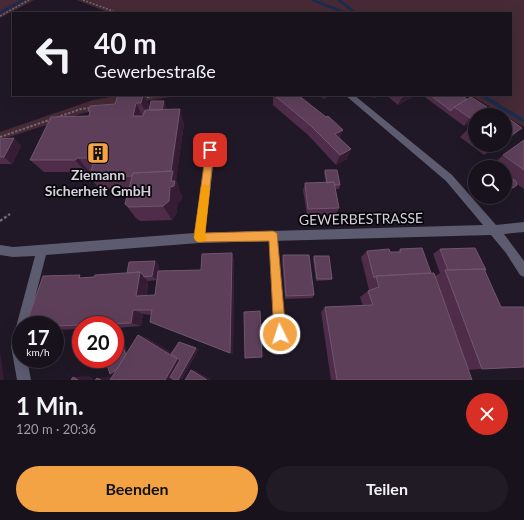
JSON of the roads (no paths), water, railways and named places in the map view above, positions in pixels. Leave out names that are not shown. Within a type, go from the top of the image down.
[{"type":"street","points":[[350,96],[449,178],[494,230],[524,271]]},
{"type":"street","points":[[199,238],[210,150]]},
{"type":"street","name":"GEWERBESTRASSE","points":[[0,250],[13,252],[199,238],[494,230],[524,227]]},
{"type":"street","points":[[23,316],[42,249]]},
{"type":"street","points":[[22,368],[24,380]]},
{"type":"lane","points":[[273,236],[281,348]]},
{"type":"waterway","points":[[0,13],[23,0]]},
{"type":"waterway","points":[[313,0],[343,12]]},
{"type":"waterway","points":[[339,0],[354,12]]},
{"type":"waterway","points":[[483,96],[524,121]]},
{"type":"place","name":"Ziemann Sicherheit GmbH","points":[[98,153]]}]
